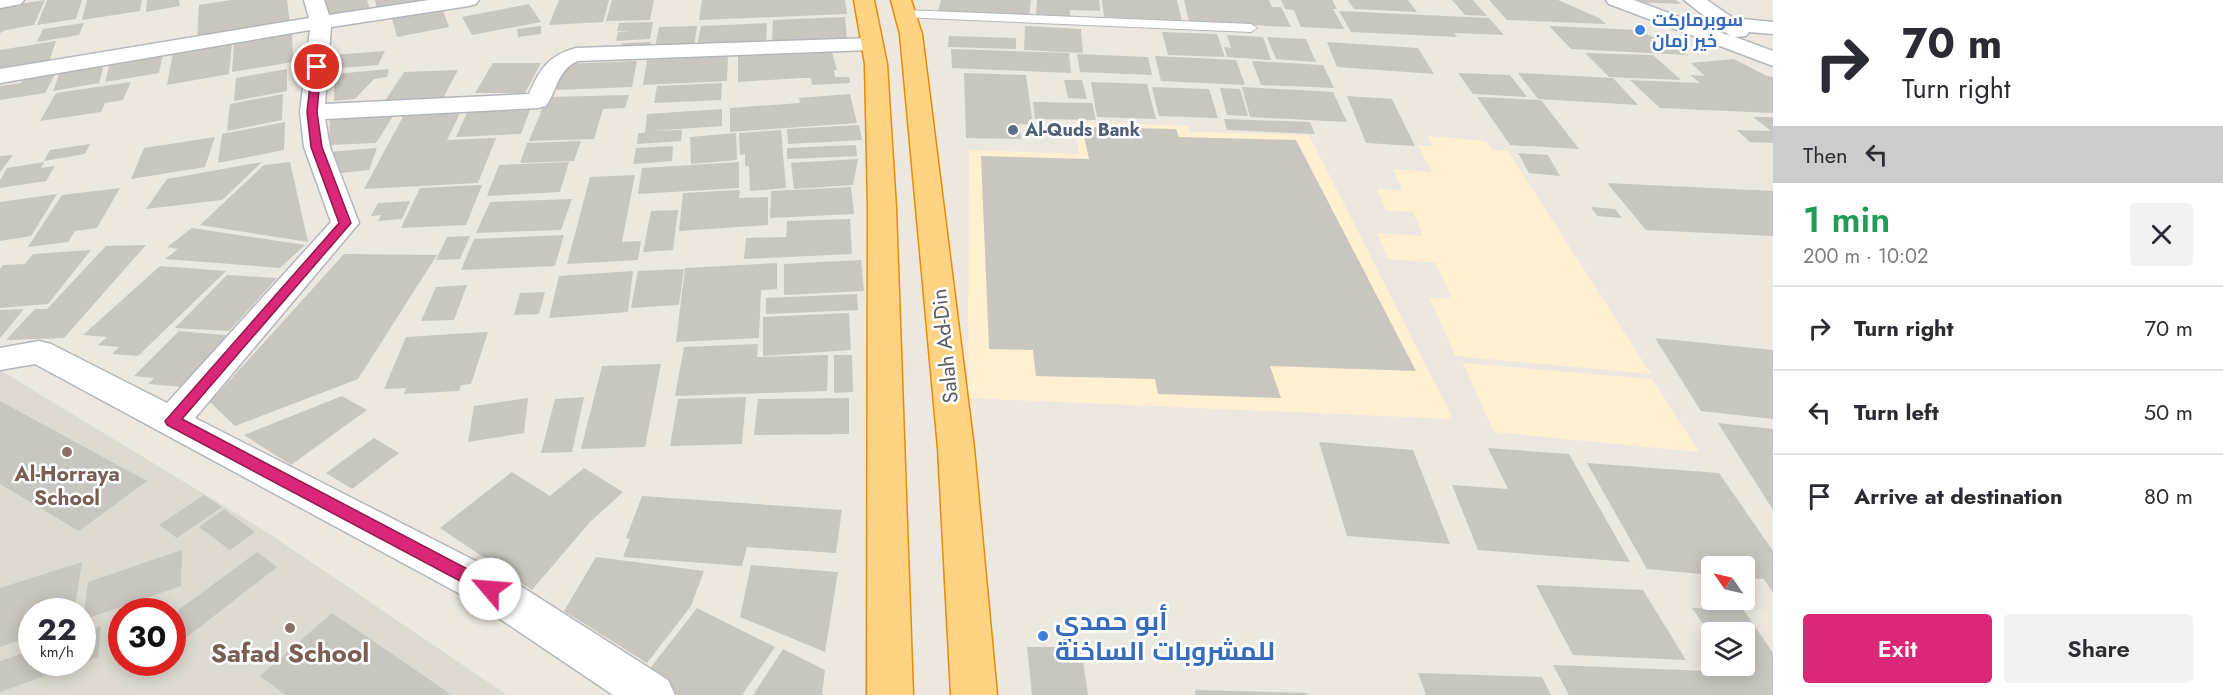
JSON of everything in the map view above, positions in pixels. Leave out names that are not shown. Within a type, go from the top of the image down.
[{"type":"highway","points":[[864,0],[876,64],[882,208],[890,695]]},
{"type":"highway","name":"Salah Ad-Din","points":[[902,7],[911,34],[956,448],[974,695]]},
{"type":"street","points":[[0,2],[14,0]]},
{"type":"street","points":[[0,76],[318,11],[468,0]]},
{"type":"street","points":[[1616,0],[1773,57]]},
{"type":"street","points":[[1694,0],[1773,57]]},
{"type":"street","points":[[172,421],[345,223],[316,147],[312,112],[318,11]]},
{"type":"street","points":[[1727,24],[1773,28]]},
{"type":"street","points":[[312,112],[538,101],[551,68],[564,58],[576,55],[871,44]]},
{"type":"street","points":[[0,359],[39,352],[490,589],[652,695]]},
{"type":"lane","points":[[902,7],[1251,28]]},
{"type":"shaded area","points":[[1075,122],[1188,126],[1190,132],[1309,135],[1453,419],[968,398],[969,150],[1079,154]]},
{"type":"shaded area","points":[[1428,136],[1486,141],[1492,150],[1508,151],[1651,374],[1455,356],[1430,298],[1452,299],[1436,263],[1388,259],[1377,233],[1423,236],[1413,212],[1386,210],[1377,189],[1403,191],[1393,169],[1432,172],[1418,145],[1433,146]]},
{"type":"shaded area","points":[[1463,363],[1652,379],[1699,452],[1494,432]]},
{"type":"shaded area","points":[[0,370],[270,534],[507,695],[0,695]]},
{"type":"building","points":[[45,0],[34,25],[0,33],[0,7]]},
{"type":"building","points":[[47,0],[82,0],[76,19],[37,25]]},
{"type":"building","points":[[87,0],[142,0],[140,11],[82,20]]},
{"type":"building","points":[[147,0],[179,0],[180,6],[146,12]]},
{"type":"building","points":[[231,0],[287,0],[290,24],[197,41],[199,5]]},
{"type":"building","points":[[322,0],[367,0],[370,9],[326,17]]},
{"type":"building","points":[[375,0],[421,0],[421,1],[377,9]]},
{"type":"building","points":[[559,0],[609,0],[603,22],[549,25]]},
{"type":"building","points":[[612,0],[654,0],[650,20],[606,21]]},
{"type":"building","points":[[702,0],[845,0],[847,14],[699,20]]},
{"type":"building","points":[[941,0],[1031,0],[1029,16],[938,11]]},
{"type":"building","points":[[1037,0],[1099,0],[1100,11],[1070,10],[1070,17],[1036,16]]},
{"type":"building","points":[[1102,0],[1177,0],[1182,21],[1104,17]]},
{"type":"building","points":[[1184,0],[1269,0],[1272,7],[1281,7],[1291,27],[1189,22]]},
{"type":"building","points":[[1281,0],[1332,0],[1337,9],[1333,9],[1344,29],[1301,27],[1294,10],[1285,9]]},
{"type":"building","points":[[1348,0],[1408,0],[1417,12],[1354,9]]},
{"type":"building","points":[[1452,0],[1473,0],[1487,16],[1465,15]]},
{"type":"building","points":[[1489,0],[1558,0],[1599,18],[1606,24],[1507,20]]},
{"type":"building","points":[[1635,0],[1676,0],[1681,4],[1635,2]]},
{"type":"building","points":[[529,4],[541,22],[472,35],[462,17]]},
{"type":"building","points":[[442,7],[449,27],[397,37],[391,15]]},
{"type":"building","points":[[1339,11],[1489,18],[1504,35],[1454,33],[1457,37],[1351,32]]},
{"type":"building","points":[[845,17],[847,41],[772,43],[773,20]]},
{"type":"building","points":[[653,22],[650,39],[616,41],[618,32],[631,31],[617,31],[619,23]]},
{"type":"building","points":[[84,23],[79,35],[37,42],[43,29]]},
{"type":"building","points":[[767,23],[766,45],[697,47],[701,26]]},
{"type":"building","points":[[541,26],[541,34],[518,37],[517,29]]},
{"type":"building","points":[[697,26],[694,46],[655,48],[659,27]]},
{"type":"building","points":[[1025,26],[1081,29],[1083,53],[1024,50]]},
{"type":"building","points":[[1549,26],[1639,30],[1688,55],[1571,49]]},
{"type":"building","points":[[1162,32],[1217,34],[1225,57],[1168,55]]},
{"type":"building","points":[[292,34],[293,62],[232,72],[234,43]]},
{"type":"building","points":[[1227,35],[1263,37],[1271,60],[1227,57],[1224,47],[1231,48]]},
{"type":"building","points":[[949,36],[1016,38],[1016,49],[948,47]]},
{"type":"building","points":[[1267,37],[1306,39],[1316,62],[1276,59]]},
{"type":"building","points":[[56,41],[49,62],[0,71],[0,50]]},
{"type":"building","points":[[651,42],[650,51],[619,52],[622,43]]},
{"type":"building","points":[[1327,42],[1418,48],[1434,74],[1337,67]]},
{"type":"building","points":[[232,43],[229,74],[167,85],[173,53]]},
{"type":"building","points":[[831,48],[837,70],[834,70],[835,77],[849,77],[850,83],[812,85],[811,78],[738,82],[738,53]]},
{"type":"building","points":[[951,49],[1069,53],[1071,73],[952,68]]},
{"type":"building","points":[[385,51],[378,65],[330,69],[332,55]]},
{"type":"building","points":[[1585,53],[1653,55],[1681,80],[1609,77]]},
{"type":"building","points":[[163,54],[159,73],[105,82],[110,62]]},
{"type":"building","points":[[1077,54],[1148,57],[1152,75],[1080,72]]},
{"type":"building","points":[[728,56],[727,81],[643,85],[647,60]]},
{"type":"building","points":[[1155,56],[1236,60],[1245,85],[1161,81]]},
{"type":"building","points":[[1734,59],[1773,77],[1773,113],[1660,108],[1630,80],[1700,83],[1690,75],[1705,76],[1691,63]]},
{"type":"building","points":[[637,61],[632,87],[556,90],[564,64]]},
{"type":"building","points":[[1252,61],[1323,65],[1334,88],[1261,85]]},
{"type":"building","points":[[493,63],[541,63],[525,93],[475,93]]},
{"type":"building","points":[[104,64],[99,83],[53,91],[60,72]]},
{"type":"building","points":[[287,69],[287,91],[234,101],[236,78]]},
{"type":"building","points":[[389,69],[387,77],[374,79],[355,99],[334,101],[335,74]]},
{"type":"building","points":[[458,70],[441,102],[383,104],[404,72]]},
{"type":"building","points":[[57,71],[45,93],[0,100],[0,86],[21,83],[25,75]]},
{"type":"building","points":[[964,73],[1026,75],[1033,125],[1019,124],[1021,139],[966,138]]},
{"type":"building","points":[[1458,73],[1510,75],[1527,97],[1473,94]]},
{"type":"building","points":[[1518,73],[1613,78],[1638,105],[1538,99]]},
{"type":"building","points":[[1064,80],[1082,80],[1087,99],[1068,98]]},
{"type":"building","points":[[131,82],[123,100],[105,103],[101,112],[40,121],[56,93]]},
{"type":"building","points":[[1091,82],[1147,84],[1156,119],[1097,117]]},
{"type":"building","points":[[722,83],[721,100],[654,103],[657,86]]},
{"type":"building","points":[[1152,87],[1209,89],[1218,118],[1159,116]]},
{"type":"building","points":[[1242,87],[1333,92],[1347,122],[1250,117]]},
{"type":"building","points":[[1220,88],[1240,89],[1248,116],[1227,115]]},
{"type":"building","points":[[283,94],[282,120],[227,131],[230,104]]},
{"type":"building","points":[[850,94],[857,123],[730,132],[730,108],[800,103],[799,98]]},
{"type":"building","points":[[629,95],[625,108],[603,109],[594,139],[529,141],[547,97]]},
{"type":"building","points":[[1347,96],[1392,99],[1415,146],[1366,143]]},
{"type":"building","points":[[1477,97],[1541,100],[1579,149],[1510,145]]},
{"type":"building","points":[[533,102],[521,134],[456,137],[470,106]]},
{"type":"building","points":[[1033,102],[1092,103],[1096,120],[1035,119]]},
{"type":"building","points":[[722,109],[722,126],[651,131],[682,130],[681,141],[637,144],[638,133],[645,133],[647,114]]},
{"type":"building","points":[[461,111],[447,140],[496,138],[478,183],[364,189],[405,113]]},
{"type":"building","points":[[395,113],[376,143],[329,145],[330,116]]},
{"type":"building","points":[[1753,117],[1773,117],[1773,143],[1750,142],[1737,130],[1771,131]]},
{"type":"building","points":[[1224,119],[1310,122],[1315,134],[1227,130]]},
{"type":"building","points":[[285,122],[284,150],[218,163],[222,134]]},
{"type":"building","points":[[859,125],[862,140],[788,144],[787,129]]},
{"type":"building","points":[[1082,127],[1176,129],[1179,137],[1296,140],[1416,371],[1270,366],[1281,398],[1158,394],[1155,379],[1036,376],[1033,350],[989,349],[981,156],[1089,159]]},
{"type":"building","points":[[781,130],[786,188],[750,191],[749,166],[745,166],[745,154],[740,155],[739,133]]},
{"type":"building","points":[[736,133],[737,160],[691,164],[690,137]]},
{"type":"building","points":[[215,137],[205,167],[131,179],[144,148]]},
{"type":"building","points":[[581,141],[574,161],[520,163],[527,143]]},
{"type":"building","points":[[90,144],[85,154],[44,161],[50,150]]},
{"type":"building","points":[[856,145],[857,156],[787,159],[787,148]]},
{"type":"building","points":[[673,146],[672,161],[633,164],[636,148]]},
{"type":"building","points":[[377,148],[369,170],[333,174],[329,152]]},
{"type":"building","points":[[1518,153],[1548,155],[1560,176],[1529,173]]},
{"type":"building","points":[[13,155],[0,172],[0,156]]},
{"type":"building","points":[[858,159],[853,185],[794,189],[791,163]]},
{"type":"building","points":[[44,162],[41,168],[55,166],[46,181],[0,188],[0,180],[7,168]]},
{"type":"building","points":[[262,162],[222,200],[146,209],[167,179]]},
{"type":"building","points":[[290,162],[308,242],[200,225],[264,165]]},
{"type":"building","points":[[569,162],[560,192],[487,196],[499,165]]},
{"type":"building","points":[[739,162],[739,188],[638,194],[642,168]]},
{"type":"building","points":[[635,175],[622,242],[641,241],[638,260],[567,264],[590,177]]},
{"type":"building","points":[[1607,183],[1773,191],[1773,236],[1646,230]]},
{"type":"building","points":[[482,185],[466,225],[401,228],[420,188]]},
{"type":"building","points":[[851,187],[854,214],[770,218],[771,191]]},
{"type":"building","points":[[120,188],[97,228],[75,231],[68,242],[28,247],[62,195]]},
{"type":"building","points":[[740,190],[739,198],[768,197],[768,225],[679,231],[683,193]]},
{"type":"building","points":[[57,194],[31,236],[0,241],[0,202]]},
{"type":"building","points":[[572,199],[561,230],[476,233],[490,202]]},
{"type":"building","points":[[410,201],[402,219],[378,221],[381,215],[371,216],[378,203]]},
{"type":"building","points":[[1591,207],[1615,209],[1622,218],[1597,216]]},
{"type":"building","points":[[678,210],[673,250],[643,252],[651,211]]},
{"type":"building","points":[[850,219],[852,254],[744,259],[746,238],[786,237],[787,221]]},
{"type":"building","points":[[192,228],[305,245],[280,268],[165,259],[178,249],[167,247]]},
{"type":"building","points":[[564,235],[555,266],[461,270],[474,239]]},
{"type":"building","points":[[470,236],[460,259],[436,260],[447,237]]},
{"type":"building","points":[[146,245],[64,338],[6,340],[35,309],[47,309],[106,246]]},
{"type":"building","points":[[91,250],[48,304],[0,308],[0,269],[3,265],[25,264],[33,254]]},
{"type":"building","points":[[344,254],[437,255],[358,379],[235,426],[210,402]]},
{"type":"building","points":[[861,260],[864,291],[784,295],[784,264]]},
{"type":"building","points":[[777,263],[777,289],[761,290],[759,338],[676,342],[685,268]]},
{"type":"building","points":[[160,266],[226,271],[138,356],[112,354],[119,347],[98,345],[107,337],[83,335]]},
{"type":"building","points":[[684,269],[679,305],[631,308],[638,271]]},
{"type":"building","points":[[633,271],[628,312],[549,318],[559,276]]},
{"type":"building","points":[[227,275],[277,278],[229,331],[175,328]]},
{"type":"building","points":[[467,285],[454,320],[421,321],[436,287]]},
{"type":"building","points":[[545,292],[539,314],[514,315],[520,293]]},
{"type":"building","points":[[857,294],[858,310],[766,314],[766,298]]},
{"type":"building","points":[[24,309],[0,338],[0,310]]},
{"type":"building","points":[[849,313],[851,350],[763,356],[763,317]]},
{"type":"building","points":[[179,331],[233,336],[184,387],[148,384],[154,378],[134,376]]},
{"type":"building","points":[[488,332],[471,384],[461,385],[459,391],[404,394],[406,388],[384,389],[406,337]]},
{"type":"building","points":[[1655,338],[1773,350],[1773,419],[1701,411]]},
{"type":"building","points":[[758,344],[757,357],[828,355],[827,391],[675,396],[684,347]]},
{"type":"building","points":[[834,355],[852,355],[853,392],[834,393]]},
{"type":"building","points":[[661,364],[645,447],[581,449],[602,366]]},
{"type":"building","points":[[342,396],[367,410],[291,465],[244,435]]},
{"type":"building","points":[[584,397],[572,452],[541,453],[555,399]]},
{"type":"building","points":[[746,397],[742,444],[670,446],[678,399]]},
{"type":"building","points":[[528,398],[524,433],[468,442],[474,406]]},
{"type":"building","points":[[849,398],[849,434],[754,435],[758,399]]},
{"type":"building","points":[[0,401],[147,481],[79,531],[0,484]]},
{"type":"building","points":[[1718,423],[1773,429],[1773,510]]},
{"type":"building","points":[[374,438],[399,453],[352,489],[326,473]]},
{"type":"building","points":[[1319,442],[1413,450],[1450,544],[1347,536]]},
{"type":"building","points":[[1488,448],[1569,454],[1630,562],[1478,550],[1452,485],[1508,489]]},
{"type":"building","points":[[1587,463],[1719,473],[1773,551],[1773,593],[1764,579],[1755,579],[1755,556],[1701,556],[1701,574],[1647,569]]},
{"type":"building","points":[[584,468],[623,492],[590,522],[532,590],[440,528],[512,472],[550,496]]},
{"type":"building","points":[[204,495],[222,507],[177,538],[159,525]]},
{"type":"building","points":[[642,496],[842,510],[836,553],[747,547],[742,566],[623,557],[630,539],[626,538]]},
{"type":"building","points":[[224,509],[255,532],[230,550],[199,527]]},
{"type":"building","points":[[182,550],[181,586],[146,598],[108,598],[108,611],[96,615],[96,598],[86,598],[88,582]]},
{"type":"building","points":[[257,552],[277,567],[187,637],[186,605]]},
{"type":"building","points":[[596,557],[704,571],[691,606],[647,663],[564,611]]},
{"type":"building","points":[[82,562],[76,598],[18,598],[18,641],[0,647],[0,588]]},
{"type":"building","points":[[751,565],[838,572],[825,652],[740,617]]},
{"type":"building","points":[[1536,585],[1643,590],[1686,660],[1573,655]]},
{"type":"building","points":[[697,608],[775,647],[742,695],[677,695],[644,676]]},
{"type":"building","points":[[1692,608],[1744,610],[1752,622],[1702,622]]},
{"type":"building","points":[[332,613],[452,695],[286,695],[260,676]]},
{"type":"building","points":[[101,626],[98,657],[96,658],[96,628]]},
{"type":"building","points":[[1755,627],[1773,653],[1773,695],[1569,695],[1553,665],[1701,671],[1701,676],[1755,676]]},
{"type":"building","points":[[1027,647],[1081,647],[1088,695],[1032,695]]},
{"type":"building","points":[[783,649],[825,670],[822,695],[753,695]]},
{"type":"building","points":[[18,655],[18,676],[45,676],[0,692],[0,661]]},
{"type":"building","points":[[1418,673],[1542,677],[1551,695],[1426,695]]},
{"type":"building","points":[[1195,690],[1307,693],[1307,695],[1196,695]]},
{"type":"place","name":"سوبرماركت خير زمان","points":[[1640,30]]},
{"type":"place","name":"Al-Quds Bank","points":[[1013,130]]},
{"type":"place","name":"Al-Horraya School","points":[[67,452]]},
{"type":"place","name":"Safad School","points":[[290,628]]},
{"type":"place","name":"أبو حمدي للمشروبات الساخنة","points":[[1043,636]]},
{"type":"route","points":[[317,67],[312,112],[316,147],[345,223],[172,421],[490,589]]}]
